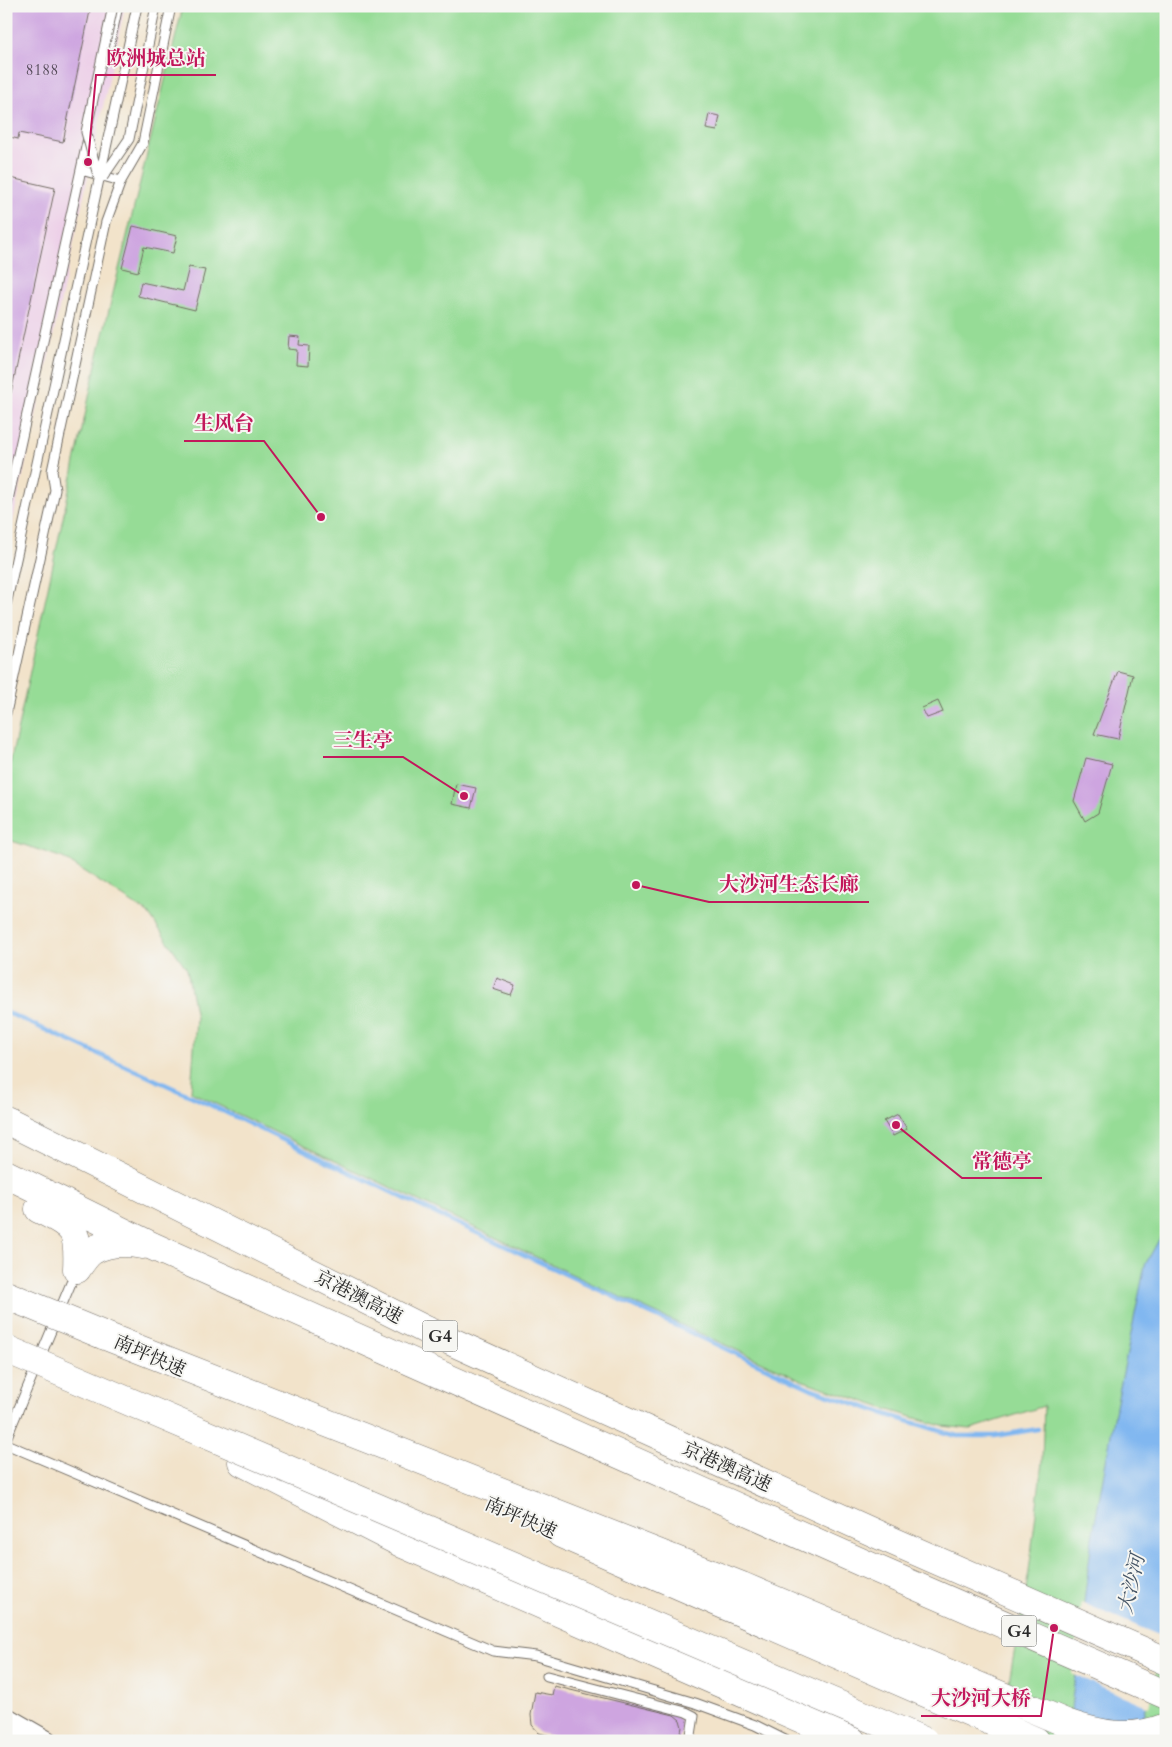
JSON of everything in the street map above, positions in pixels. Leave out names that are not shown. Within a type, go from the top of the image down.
[{"type":"highway","name":"京港澳高速","points":[[6,1120],[426,1330],[881,1536],[1166,1661]]},
{"type":"highway","name":"京港澳高速","points":[[6,1174],[152,1246],[872,1567],[1166,1695]]},
{"type":"highway","points":[[6,1193],[57,1218],[71,1228],[76,1236],[78,1248],[77,1269]]},
{"type":"highway","points":[[77,1269],[92,1251],[106,1246],[121,1243],[152,1246]]},
{"type":"highway","name":"南坪快速","points":[[6,1295],[103,1335],[1036,1741]]},
{"type":"highway","points":[[103,1335],[742,1586],[1087,1731],[1121,1736],[1138,1736],[1166,1727]]},
{"type":"highway","points":[[6,1349],[924,1741]]},
{"type":"highway","points":[[80,1380],[405,1545],[852,1741]]},
{"type":"highway","points":[[779,1709],[824,1741]]},
{"type":"street","points":[[6,1718],[46,1741]]},
{"type":"street","points":[[6,1738],[10,1741]]},
{"type":"lane","points":[[100,181],[86,132],[113,6]]},
{"type":"lane","points":[[6,509],[118,6]]},
{"type":"lane","points":[[6,605],[138,6]]},
{"type":"lane","points":[[100,181],[128,139],[156,6]]},
{"type":"lane","points":[[6,713],[55,490],[52,471],[106,222],[121,181],[143,142],[171,6]]},
{"type":"lane","points":[[81,170],[121,181]]},
{"type":"lane","points":[[6,1439],[77,1269]]},
{"type":"lane","points":[[6,1444],[493,1651],[536,1656],[695,1703],[755,1725],[787,1741]]},
{"type":"lane","points":[[547,1676],[686,1712],[694,1716],[690,1741]]},
{"type":"shaded area","points":[[6,6],[125,6],[6,552]]},
{"type":"green space","points":[[183,6],[1166,6],[1166,1741],[998,1741],[1029,1572],[1042,1462],[1044,1406],[971,1429],[942,1426],[804,1381],[601,1288],[191,1092],[196,1018],[187,969],[148,913],[63,858],[6,839],[6,783],[98,355]]},
{"type":"water","name":"大沙河","points":[[1166,1227],[1166,1612],[1139,1741],[1067,1741],[1092,1538],[1116,1407],[1145,1265]]},
{"type":"pier","points":[[1081,1602],[1163,1637],[1149,1707],[1072,1674]]},
{"type":"building","points":[[6,6],[91,6],[63,142],[19,133],[18,139],[6,136]]},
{"type":"building","points":[[709,114],[720,116],[717,131],[706,129]]},
{"type":"building","points":[[6,177],[55,188],[11,393],[6,392]]},
{"type":"building","points":[[133,226],[177,236],[173,253],[144,247],[138,272],[122,268]]},
{"type":"building","points":[[189,267],[205,270],[195,310],[138,296],[141,282],[183,291]]},
{"type":"building","points":[[289,336],[300,337],[299,345],[309,346],[308,366],[296,365],[297,350],[288,349]]},
{"type":"building","points":[[1118,671],[1133,675],[1118,739],[1094,734]]},
{"type":"building","points":[[938,701],[943,712],[927,718],[922,708]]},
{"type":"building","points":[[1086,758],[1112,764],[1098,813],[1085,821],[1074,801]]},
{"type":"building","points":[[456,784],[476,788],[471,808],[452,804]]},
{"type":"building","points":[[497,978],[515,985],[511,995],[493,989]]},
{"type":"building","points":[[898,1114],[907,1129],[893,1136],[884,1121]]},
{"type":"building","points":[[554,1686],[674,1715],[680,1720],[682,1727],[679,1741],[573,1741],[539,1733],[532,1725],[531,1715],[535,1692],[552,1695]]},
{"type":"waterway","points":[[6,1012],[202,1101],[447,1219],[812,1389],[957,1436],[995,1436],[1038,1429]]},
{"type":"place","name":"欧洲城总站","points":[[88,162]]},
{"type":"place","name":"生风台","points":[[321,517]]},
{"type":"place","name":"三生亭","points":[[464,796]]},
{"type":"place","name":"大沙河生态长廊","points":[[636,885]]},
{"type":"place","name":"常德亭","points":[[896,1125]]},
{"type":"place","name":"大沙河大桥","points":[[1054,1628]]}]
